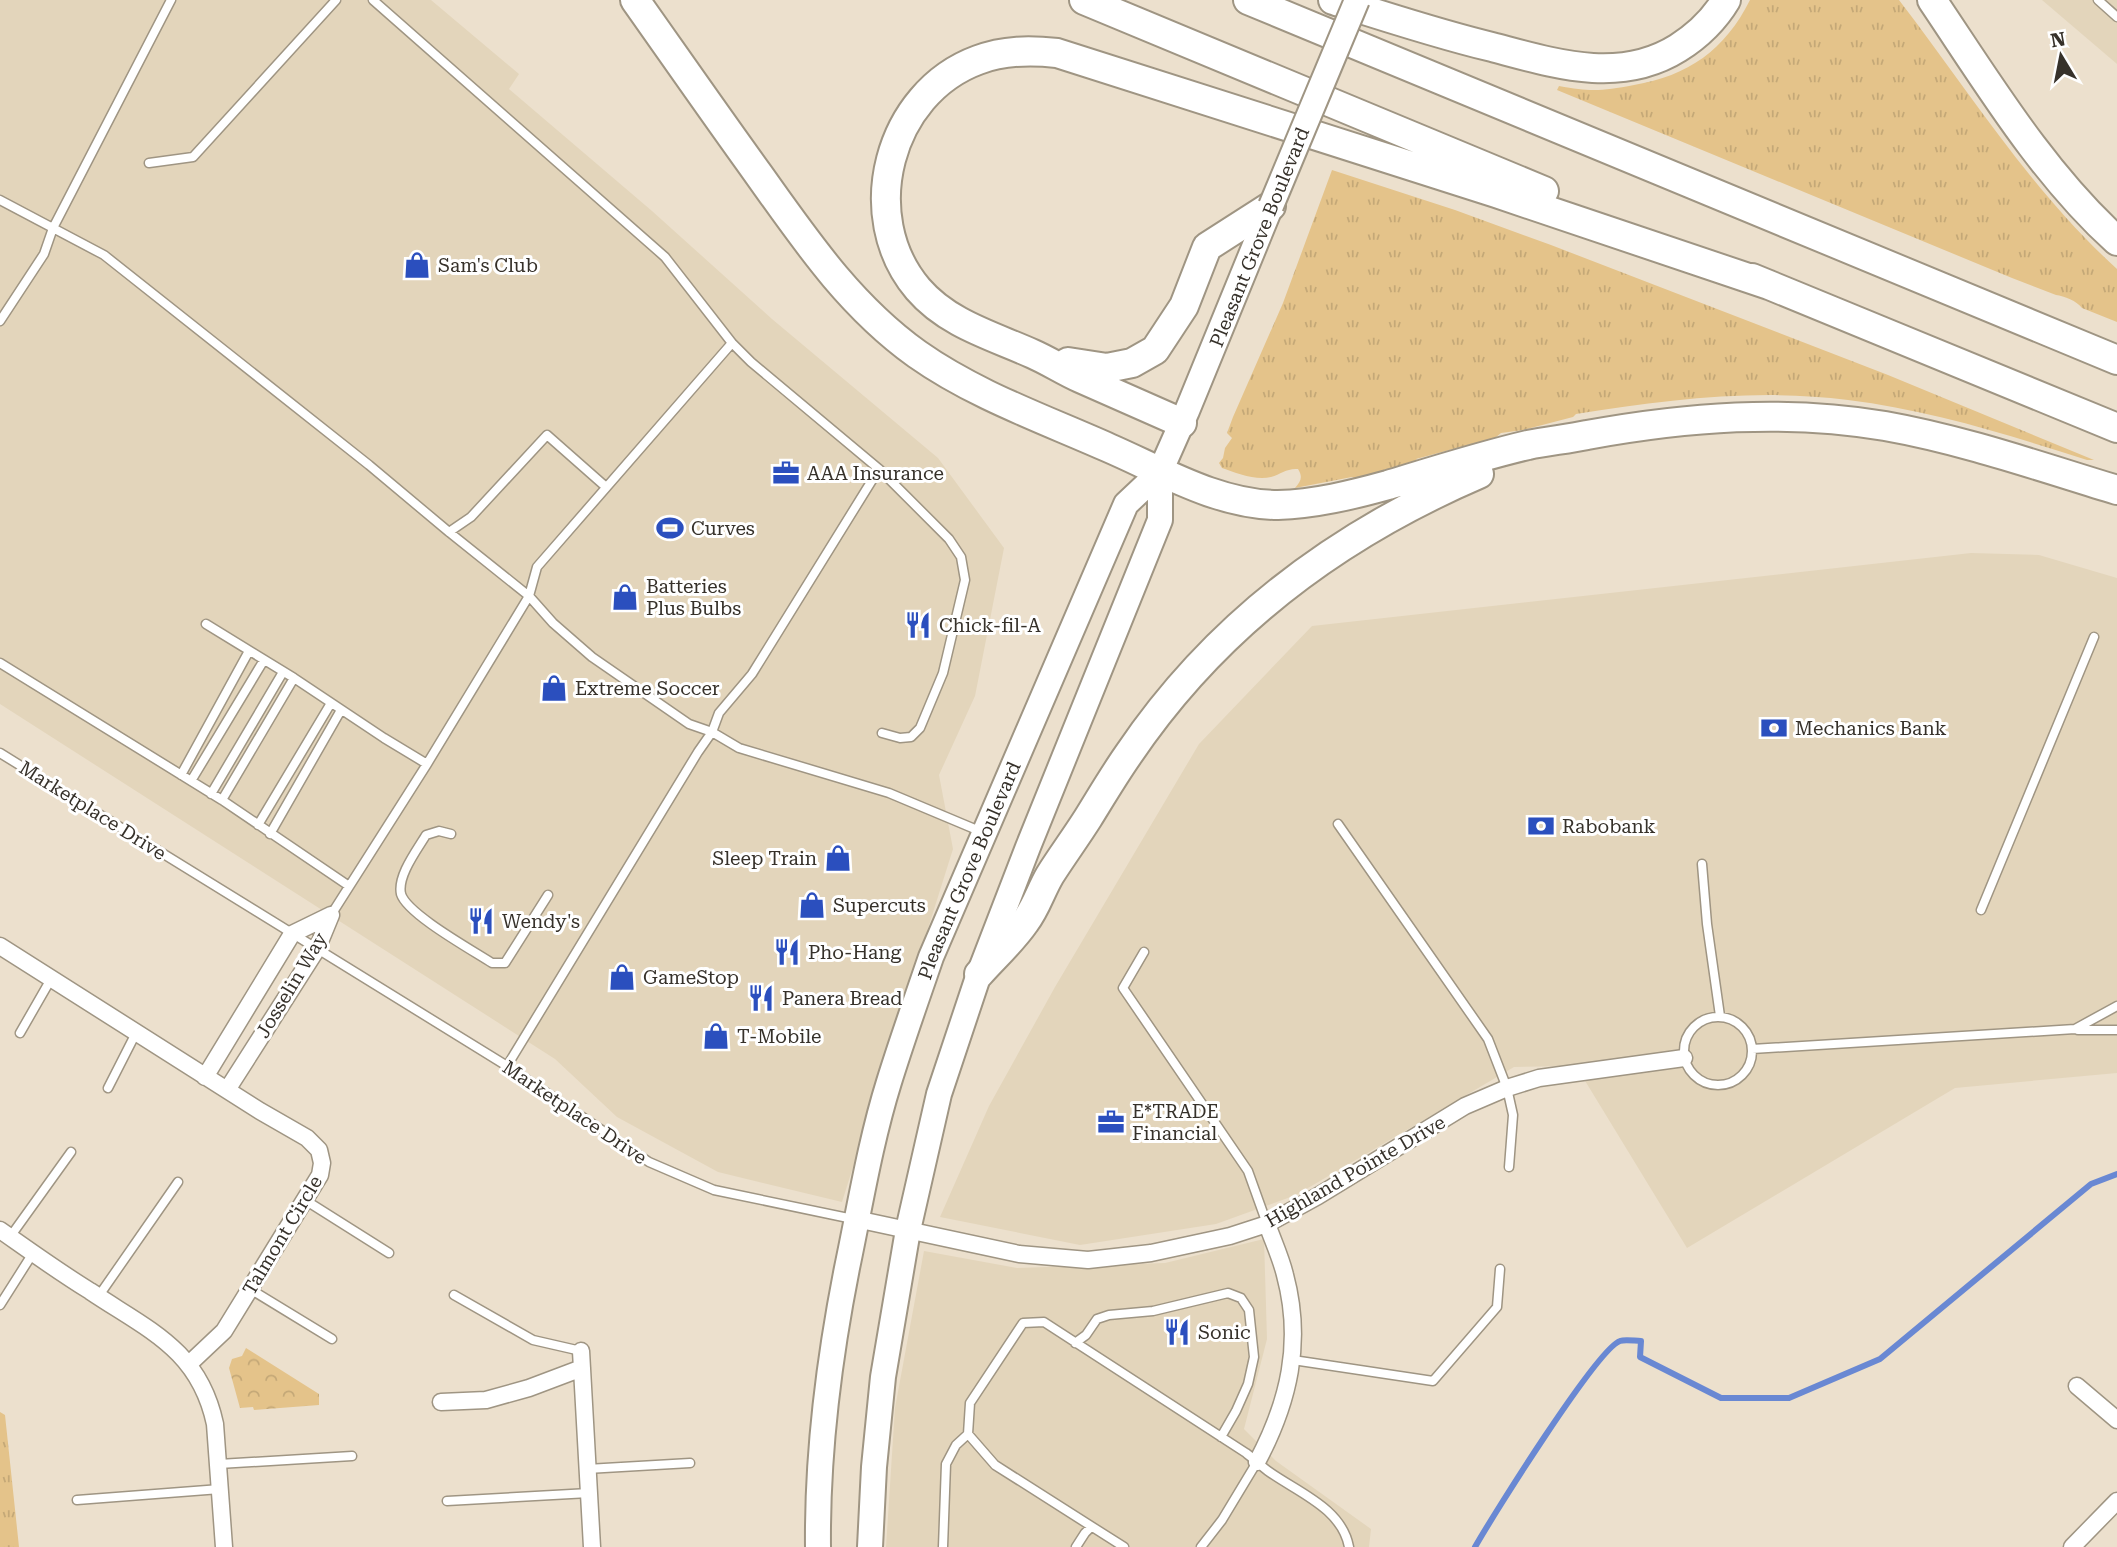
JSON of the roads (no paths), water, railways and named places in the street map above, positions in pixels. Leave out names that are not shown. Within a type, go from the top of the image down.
[{"type":"highway","points":[[635,0],[824,265],[870,316],[918,355],[970,387],[1160,472],[1213,492],[1249,502],[1274,505],[1311,503],[1367,491],[1531,444],[1639,426],[1760,415],[1883,426],[1926,435],[2117,489]]},
{"type":"highway","points":[[1084,0],[2117,428]]},
{"type":"highway","points":[[1248,0],[2117,360]]},
{"type":"highway","points":[[1333,0],[1457,39],[1561,65],[1608,69],[1631,67],[1669,54],[1703,29],[1726,0]]},
{"type":"highway","points":[[1932,0],[2011,116],[2053,172],[2102,228],[2117,241]]},
{"type":"highway","points":[[1182,423],[961,322],[938,308],[918,289],[905,270],[887,221],[885,195],[893,147],[903,125],[918,104],[936,85],[956,70],[1004,53],[1030,50],[1057,53],[1496,193],[1769,285]]},
{"type":"highway","points":[[1033,354],[1085,366],[1107,368],[1132,363],[1155,350],[1184,306],[1207,247],[1272,206]]},
{"type":"highway","points":[[979,974],[1026,922],[1050,876],[1128,754],[1177,688],[1228,635],[1274,595],[1382,521],[1431,495],[1582,436]]},
{"type":"main road","name":"Pleasant Grove Boulevard","points":[[818,1547],[821,1466],[830,1374],[856,1219],[888,1083],[932,957],[1126,504],[1160,472],[1357,0]]},
{"type":"main road","name":"Pleasant Grove Boulevard","points":[[870,1547],[874,1467],[883,1377],[908,1230],[939,1094],[979,974],[1160,520],[1160,472]]},
{"type":"street","name":"Josselin Way","points":[[205,1077],[292,934],[331,915]]},
{"type":"street","name":"Josselin Way","points":[[228,1090],[317,949],[331,915]]},
{"type":"street","name":"Talmont Circle","points":[[0,946],[205,1077],[307,1138],[319,1150],[322,1163],[320,1175],[305,1200],[224,1331],[189,1364]]},
{"type":"street","name":"Highland Pointe Drive","points":[[856,1219],[1019,1254],[1088,1260],[1151,1253],[1230,1236],[1267,1224],[1465,1106],[1507,1088],[1539,1078],[1685,1058]]},
{"type":"street","points":[[1256,1462],[1281,1408],[1293,1360],[1290,1298],[1267,1224]]},
{"type":"street","points":[[5,1234],[158,1334],[189,1364],[211,1406],[215,1424],[224,1547]]},
{"type":"street","points":[[581,1351],[592,1547]]},
{"type":"street","points":[[441,1402],[486,1400],[529,1388],[582,1368]]},
{"type":"street","points":[[2077,1386],[2117,1420]]},
{"type":"street","points":[[2072,1547],[2117,1501]]},
{"type":"lane","points":[[0,321],[44,254],[53,228],[171,0]]},
{"type":"lane","points":[[149,163],[193,157],[336,0]]},
{"type":"lane","points":[[373,0],[665,257],[732,343],[879,469],[948,539],[961,557],[965,580],[943,673],[920,728],[911,737],[900,738],[882,733]]},
{"type":"lane","points":[[2098,0],[2117,16]]},
{"type":"lane","points":[[0,200],[104,255],[529,596],[553,623],[592,657],[689,724],[712,732],[739,748],[888,793],[985,833]]},
{"type":"lane","points":[[331,915],[529,596],[537,567],[732,343]]},
{"type":"lane","points":[[449,533],[471,517],[547,435],[606,487]]},
{"type":"lane","points":[[507,1066],[712,732],[719,713],[752,674],[879,469]]},
{"type":"lane","points":[[206,624],[427,764]]},
{"type":"lane","points":[[1980,910],[2094,637]]},
{"type":"lane","points":[[181,775],[249,651]]},
{"type":"lane","points":[[191,781],[264,660]]},
{"type":"lane","points":[[0,663],[222,800],[349,886]]},
{"type":"lane","points":[[211,794],[283,672]]},
{"type":"lane","points":[[222,800],[294,678]]},
{"type":"lane","points":[[258,825],[331,703]]},
{"type":"lane","points":[[270,834],[341,710]]},
{"type":"lane","name":"Marketplace Drive","points":[[0,753],[507,1066],[649,1162],[714,1189],[856,1219]]},
{"type":"lane","points":[[1338,824],[1489,1040],[1507,1088],[1513,1115],[1509,1167]]},
{"type":"lane","points":[[450,834],[439,831],[426,835],[403,874],[401,894],[412,911],[492,963],[505,963],[548,895]]},
{"type":"lane","points":[[1702,864],[1720,1016]]},
{"type":"lane","points":[[1144,952],[1123,988],[1248,1171],[1267,1224]]},
{"type":"lane","points":[[20,1033],[51,979]]},
{"type":"lane","points":[[2075,1030],[2117,1006]]},
{"type":"lane","points":[[1720,1016],[1733,1019],[1742,1025],[1752,1049],[1747,1070],[1741,1077],[1723,1085],[1706,1083],[1699,1079],[1688,1067],[1684,1046],[1693,1027],[1702,1020],[1720,1016]]},
{"type":"lane","points":[[1752,1049],[2075,1030],[2117,1030]]},
{"type":"lane","points":[[108,1088],[136,1033]]},
{"type":"lane","points":[[5,1234],[71,1152]]},
{"type":"lane","points":[[98,1297],[178,1182]]},
{"type":"lane","points":[[305,1200],[389,1253]]},
{"type":"lane","points":[[0,1305],[33,1253]]},
{"type":"lane","points":[[1293,1360],[1433,1381],[1497,1307],[1500,1269]]},
{"type":"lane","points":[[250,1289],[332,1339]]},
{"type":"lane","points":[[1075,1343],[1086,1335],[1097,1319],[1109,1315],[1153,1311],[1228,1293],[1241,1298],[1249,1310],[1254,1357],[1248,1384],[1221,1437]]},
{"type":"lane","points":[[454,1295],[533,1340],[581,1351]]},
{"type":"lane","points":[[943,1547],[946,1464],[956,1445],[968,1434],[970,1403],[1023,1323],[1044,1322],[1221,1437],[1327,1510],[1347,1535],[1349,1547]]},
{"type":"lane","points":[[968,1434],[995,1465],[1125,1547]]},
{"type":"lane","points":[[219,1464],[352,1456]]},
{"type":"lane","points":[[1201,1547],[1222,1520],[1256,1462]]},
{"type":"lane","points":[[587,1469],[690,1463]]},
{"type":"lane","points":[[77,1500],[220,1489]]},
{"type":"lane","points":[[447,1501],[589,1493]]},
{"type":"lane","points":[[1076,1547],[1091,1527]]},
{"type":"waterway","points":[[1475,1547],[1568,1402],[1590,1372],[1620,1341],[1641,1341],[1640,1357],[1721,1398],[1789,1398],[1880,1359],[2091,1184],[2117,1174]]},
{"type":"place","name":"Sam's Club","points":[[417,265]]},
{"type":"place","name":"AAA Insurance","points":[[786,473]]},
{"type":"place","name":"Curves","points":[[670,528]]},
{"type":"place","name":"Batteries Plus Bulbs","points":[[625,597]]},
{"type":"place","name":"Chick-fil-A","points":[[918,625]]},
{"type":"place","name":"Extreme Soccer","points":[[554,688]]},
{"type":"place","name":"Mechanics Bank","points":[[1774,728]]},
{"type":"place","name":"Rabobank","points":[[1541,826]]},
{"type":"place","name":"Sleep Train","points":[[838,858]]},
{"type":"place","name":"Supercuts","points":[[812,905]]},
{"type":"place","name":"Wendy's","points":[[481,921]]},
{"type":"place","name":"Pho-Hang","points":[[787,952]]},
{"type":"place","name":"GameStop","points":[[622,977]]},
{"type":"place","name":"Panera Bread","points":[[761,998]]},
{"type":"place","name":"T-Mobile","points":[[716,1036]]},
{"type":"place","name":"E*TRADE Financial","points":[[1111,1122]]},
{"type":"place","name":"Sonic","points":[[1177,1332]]}]
